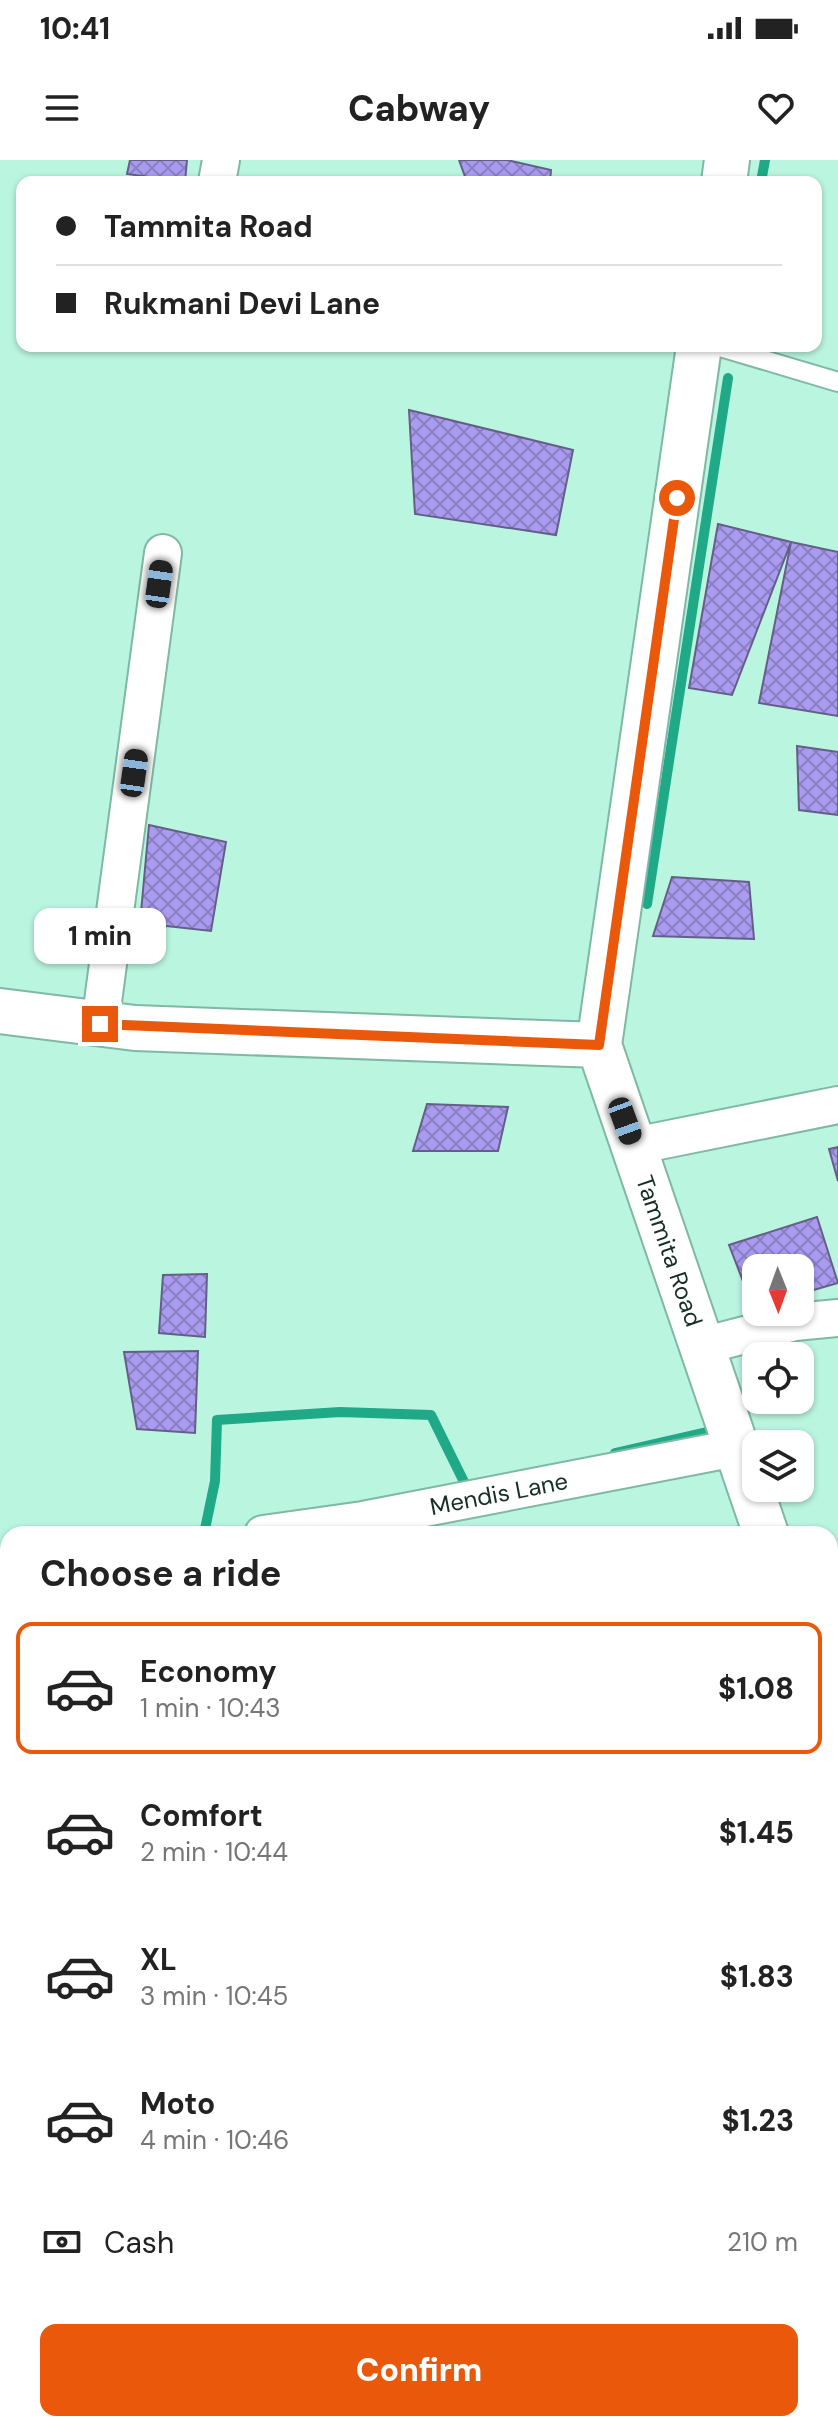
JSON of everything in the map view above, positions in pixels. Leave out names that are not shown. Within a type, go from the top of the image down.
[{"type":"street","name":"Tammita Road","points":[[698,352],[599,1045],[763,1526]]},
{"type":"street","points":[[100,1024],[163,553]]},
{"type":"street","points":[[0,1011],[100,1024],[599,1045]]},
{"type":"street","points":[[634,1146],[838,1105]]},
{"type":"street","points":[[702,1346],[795,1322],[838,1318]]},
{"type":"street","name":"Mendis Lane","points":[[366,1526],[735,1448]]},
{"type":"lane","points":[[737,352],[838,382]]},
{"type":"building","points":[[130,160],[187,160],[186,176],[127,174]]},
{"type":"building","points":[[459,160],[507,160],[551,170],[550,176],[465,176]]},
{"type":"building","points":[[409,410],[573,450],[556,535],[415,514]]},
{"type":"building","points":[[718,524],[791,542],[732,695],[689,688]]},
{"type":"building","points":[[791,542],[838,552],[838,716],[759,703]]},
{"type":"building","points":[[797,746],[838,752],[838,815],[799,810]]},
{"type":"building","points":[[149,825],[226,842],[211,931],[140,923]]},
{"type":"building","points":[[672,877],[749,882],[754,939],[653,936]]},
{"type":"building","points":[[427,1104],[508,1107],[498,1151],[413,1151]]},
{"type":"building","points":[[838,1147],[838,1181],[829,1149]]},
{"type":"building","points":[[817,1217],[838,1283],[814,1290],[814,1254],[742,1254],[742,1279],[729,1245]]},
{"type":"building","points":[[207,1274],[205,1337],[159,1333],[163,1275]]},
{"type":"building","points":[[198,1351],[195,1433],[137,1429],[124,1352]]},
{"type":"waterway","points":[[762,176],[765,160]]},
{"type":"waterway","points":[[647,904],[728,378]]},
{"type":"waterway","points":[[206,1526],[215,1481],[217,1420],[340,1412],[431,1415],[467,1488],[471,1487]]},
{"type":"waterway","points":[[615,1453],[711,1431],[708,1422]]},
{"type":"route","points":[[100,1024],[135,1028],[599,1045],[677,498]]}]
